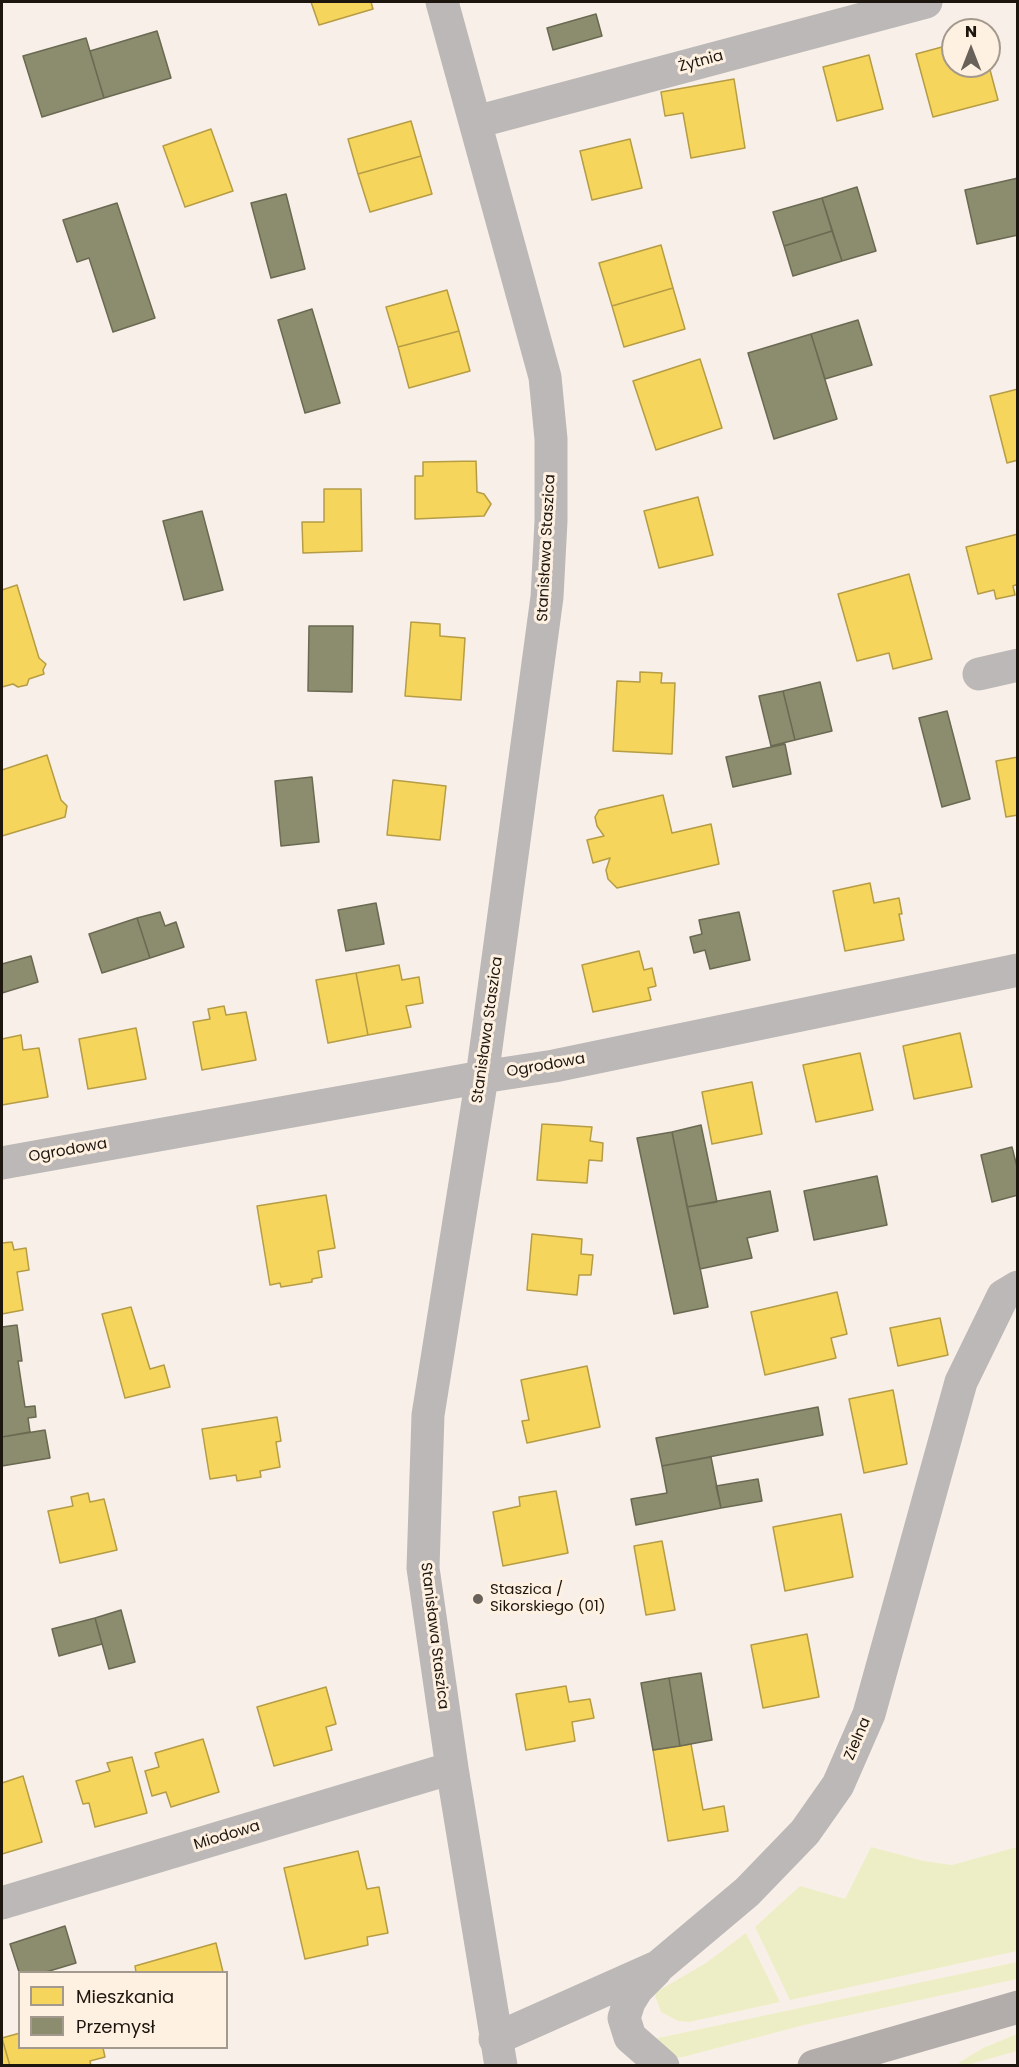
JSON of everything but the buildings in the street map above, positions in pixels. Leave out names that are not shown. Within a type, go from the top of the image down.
[{"type":"main road","points":[[814,2066],[1017,2007]]},
{"type":"street","name":"Stanisława Staszica","points":[[442,2],[545,377],[551,439],[551,521],[547,597],[482,1077],[428,1415],[423,1568],[452,1768],[498,2052]]},
{"type":"street","name":"Żytnia","points":[[476,122],[926,2]]},
{"type":"street","points":[[979,674],[1017,665]]},
{"type":"street","name":"Ogrodowa","points":[[2,1163],[554,1066],[1017,970]]},
{"type":"street","name":"Zielna","points":[[498,2052],[659,1966],[747,1892],[805,1832],[838,1785],[869,1714],[961,1382],[1003,1296],[1017,1287]]},
{"type":"street","name":"Miodowa","points":[[2,1903],[452,1768]]},
{"type":"street","points":[[659,1966],[637,1989],[629,2002],[624,2018],[630,2037],[663,2066]]},
{"type":"green space","points":[[871,1847],[924,1861],[952,1865],[1017,1847],[1017,1951],[790,2000],[755,1927],[800,1886],[845,1899]]},
{"type":"green space","points":[[746,1933],[780,2002],[689,2022],[678,2021],[661,2012],[655,1996],[656,1992],[706,1963]]},
{"type":"green space","points":[[1017,1962],[1017,1979],[804,2025],[683,2057],[673,2058],[644,2041]]},
{"type":"green space","points":[[1017,2034],[1017,2051],[967,2065],[958,2063],[983,2048]]},
{"type":"place","name":"Staszica / Sikorskiego (01)","points":[[478,1599]]}]
